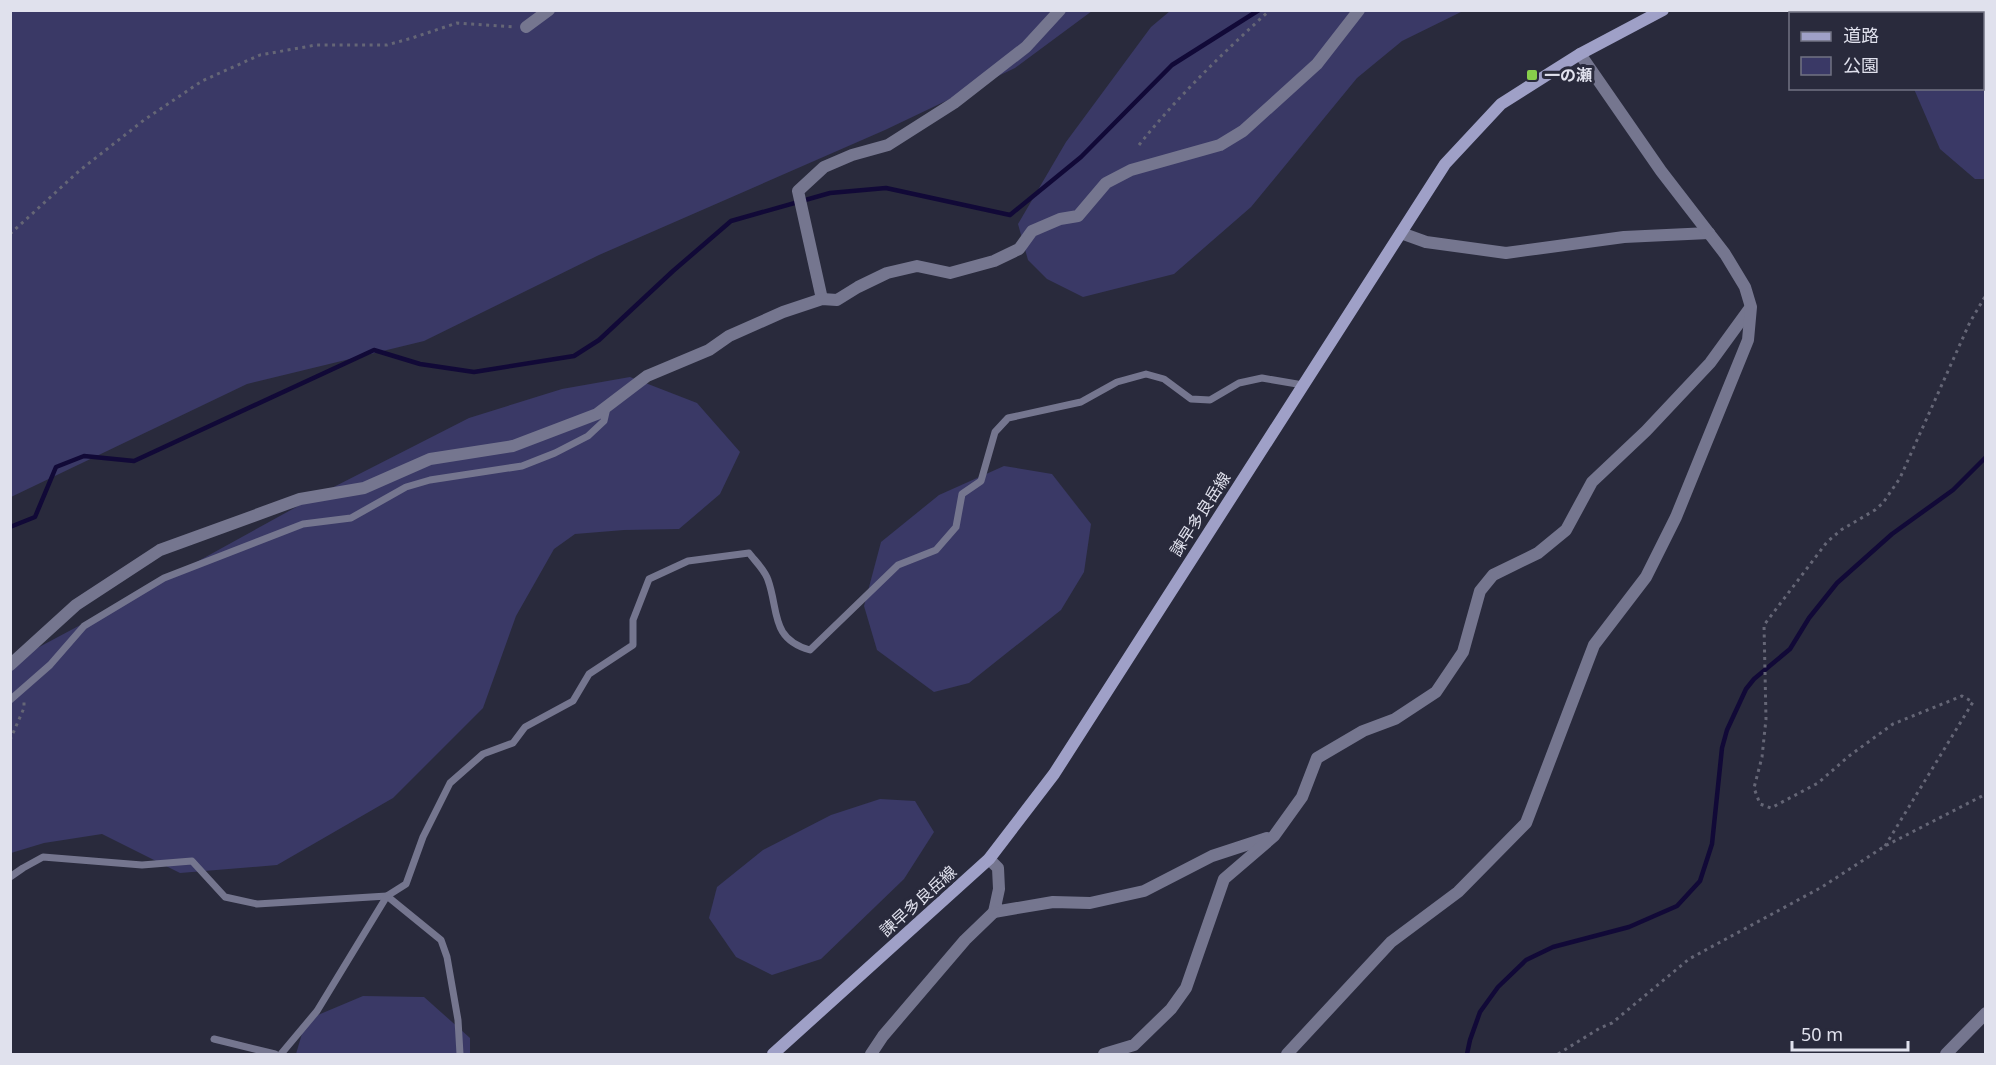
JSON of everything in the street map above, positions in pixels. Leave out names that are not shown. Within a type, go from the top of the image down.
[{"type":"main road","name":"諫早多良岳線","points":[[773,1054],[989,859],[1054,774],[1445,164],[1501,104],[1580,54],[1663,10]]},
{"type":"street","points":[[526,27],[549,10]]},
{"type":"street","points":[[822,299],[798,191],[824,167],[852,155],[888,145],[954,103],[1026,47],[1060,10]]},
{"type":"street","points":[[10,665],[76,605],[160,550],[300,499],[364,488],[430,459],[513,446],[597,414],[647,376],[709,350],[729,336],[783,312],[822,299],[837,300],[887,273],[917,266],[950,273],[994,261],[1019,249],[1032,231],[1060,219],[1078,216],[1106,183],[1131,170],[1220,145],[1243,131],[1317,64],[1359,10]]},
{"type":"street","points":[[1287,1054],[1391,942],[1458,892],[1526,823],[1594,645],[1647,577],[1676,517],[1748,339],[1750,307],[1745,287],[1580,54]]},
{"type":"street","points":[[1401,233],[1426,242],[1506,253],[1624,237],[1709,234]]},
{"type":"street","points":[[1104,1054],[1134,1045],[1171,1009],[1186,988],[1224,879],[1274,836],[1302,797],[1317,758],[1363,731],[1395,719],[1436,692],[1463,652],[1480,591],[1494,575],[1538,553],[1566,530],[1592,482],[1646,431],[1710,363],[1750,307]]},
{"type":"street","points":[[994,912],[1053,902],[1090,903],[1144,891],[1212,856],[1274,836]]},
{"type":"street","points":[[871,1054],[883,1036],[965,940],[994,912],[999,889],[998,868],[989,859]]},
{"type":"street","points":[[1946,1054],[1986,1013]]},
{"type":"lane","points":[[281,1054],[317,1011],[387,896],[406,884],[423,837],[450,783],[483,754],[513,743],[525,727],[573,701],[589,674],[633,645],[633,620],[649,579],[688,561],[749,553],[768,578],[778,626],[797,647],[810,650],[898,565],[936,550],[956,527],[962,494],[981,481],[995,432],[1008,418],[1082,402],[1117,382],[1146,374],[1164,379],[1191,399],[1201,400],[1210,400],[1239,383],[1262,378],[1303,385]]},
{"type":"lane","points":[[12,699],[50,664],[84,626],[164,578],[303,524],[351,518],[405,487],[430,480],[522,466],[555,453],[588,436],[604,421],[607,407]]},
{"type":"lane","points":[[10,877],[43,858],[142,865],[192,861],[225,897],[257,904],[387,896],[441,940],[447,957],[458,1020],[460,1054]]},
{"type":"lane","points":[[214,1039],[275,1054]]},
{"type":"path","points":[[1139,145],[1161,117],[1214,62],[1270,10]]},
{"type":"path","points":[[10,234],[79,171],[144,120],[202,81],[260,55],[315,45],[387,45],[457,23],[526,27]]},
{"type":"path","points":[[1885,846],[1973,702],[1962,696],[1893,724],[1849,756],[1818,783],[1771,808],[1760,804],[1754,788],[1762,757],[1766,718],[1764,625],[1827,542],[1841,530],[1883,503],[1900,478],[1970,322],[1986,295]]},
{"type":"path","points":[[10,740],[24,708],[24,697],[12,699]]},
{"type":"path","points":[[1558,1054],[1612,1023],[1689,958],[1822,887],[1885,846],[1986,794]]},
{"type":"green space","points":[[1928,10],[1985,11],[1985,179],[1975,179],[1940,149],[1914,90],[1984,90],[1984,12],[1927,12]]},
{"type":"green space","points":[[10,11],[1092,11],[1015,68],[885,130],[599,255],[424,341],[247,384],[11,497]]},
{"type":"green space","points":[[1170,11],[1463,11],[1402,41],[1357,78],[1251,207],[1174,274],[1083,297],[1047,279],[1028,260],[1018,224],[1066,142],[1151,27]]},
{"type":"green space","points":[[630,377],[697,403],[740,452],[720,494],[679,529],[575,534],[554,549],[516,616],[483,708],[393,798],[277,865],[180,873],[102,834],[44,843],[11,853],[11,662],[318,495],[469,418],[562,389]]},
{"type":"green space","points":[[1004,466],[1052,474],[1091,524],[1084,572],[1061,610],[969,683],[934,692],[877,650],[864,606],[881,542],[939,495]]},
{"type":"green space","points":[[880,799],[915,801],[934,832],[904,879],[821,959],[772,975],[736,957],[709,918],[717,887],[763,850],[831,815]]},
{"type":"green space","points":[[363,996],[424,997],[470,1038],[470,1054],[296,1054],[306,1020]]},
{"type":"waterway","points":[[10,527],[35,517],[56,467],[84,456],[134,461],[374,350],[420,364],[474,372],[574,356],[599,340],[731,221],[830,193],[886,188],[1010,215],[1081,157],[1172,65],[1259,10]]},
{"type":"waterway","points":[[1467,1054],[1480,1012],[1498,987],[1526,960],[1553,947],[1629,927],[1677,906],[1700,881],[1712,844],[1722,748],[1727,730],[1746,689],[1754,679],[1790,649],[1809,618],[1837,583],[1892,534],[1953,490],[1986,457]]},
{"type":"place","name":"一の瀬","points":[[1532,75]]}]
